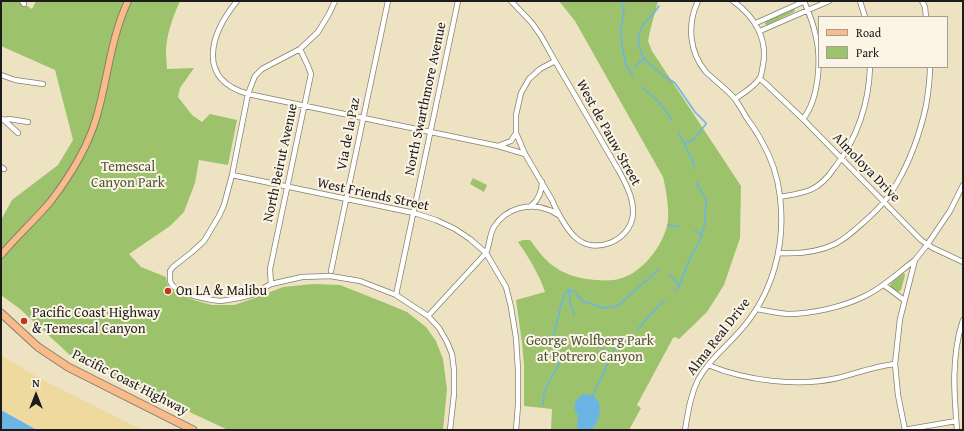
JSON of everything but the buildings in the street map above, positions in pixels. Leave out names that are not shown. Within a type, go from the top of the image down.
[{"type":"highway","name":"Pacific Coast Highway","points":[[1,313],[38,347],[68,367],[193,430]]},
{"type":"main road","points":[[1,255],[50,202],[66,180],[84,149],[96,120],[118,24],[128,1]]},
{"type":"street","points":[[237,1],[224,18],[214,46],[215,68],[226,85],[248,94],[498,146],[525,154]]},
{"type":"street","points":[[335,1],[318,32],[300,49],[262,69],[253,81],[248,94],[232,175],[224,205],[213,228],[204,241],[170,271],[170,281],[177,289],[194,296],[221,301],[251,295],[271,284],[302,277],[330,276],[360,281],[396,295],[428,316],[439,328],[452,354],[454,394],[450,430]]},
{"type":"street","name":"Via de la Paz","points":[[331,271],[388,1]]},
{"type":"street","name":"North Swarthmore Avenue","points":[[396,295],[458,1]]},
{"type":"street","name":"West de Pauw Street","points":[[511,1],[532,23],[541,36],[627,186],[633,215],[626,231],[612,243],[596,246],[587,245],[574,237],[560,216],[525,154],[516,133]]},
{"type":"street","name":"Alma Real Drive","points":[[685,430],[690,400],[703,372],[715,356],[740,332],[757,309],[767,290],[774,272],[781,232],[780,197],[777,180],[770,157],[735,99],[706,71],[698,60],[694,50],[691,35],[691,21],[698,1]]},
{"type":"street","points":[[733,1],[739,5],[756,23],[764,49],[760,79],[752,87],[735,99]]},
{"type":"street","points":[[756,23],[804,1],[816,33],[818,60],[817,82],[810,109],[802,119]]},
{"type":"street","points":[[760,32],[829,1]]},
{"type":"street","points":[[860,1],[865,16]]},
{"type":"street","points":[[922,1],[925,7],[926,16]]},
{"type":"street","name":"North Beirut Avenue","points":[[271,284],[270,269],[311,74],[300,49]]},
{"type":"street","points":[[498,146],[511,141],[516,133],[516,115],[521,93],[530,79],[554,61]]},
{"type":"street","points":[[780,197],[811,190],[829,175],[842,159],[850,147],[863,113],[868,90],[870,68]]},
{"type":"street","points":[[778,254],[805,253],[820,250],[834,244],[847,237],[888,198],[909,160],[918,137],[927,98],[930,68]]},
{"type":"street","points":[[1,75],[15,80],[43,84]]},
{"type":"street","name":"Almoloya Drive","points":[[760,79],[802,119],[921,240],[927,245],[963,262]]},
{"type":"street","points":[[2,120],[9,119],[28,122]]},
{"type":"street","points":[[2,120],[18,133]]},
{"type":"street","name":"West Friends Street","points":[[232,175],[287,188],[414,213],[436,220],[455,229],[470,239],[486,254],[506,287],[511,307],[516,338],[518,370],[516,430]]},
{"type":"street","points":[[532,205],[540,194],[542,182]]},
{"type":"street","points":[[757,309],[787,314],[811,312],[839,306],[866,296],[884,285],[915,260],[950,211],[963,185]]},
{"type":"street","points":[[428,316],[486,254],[494,228],[508,213],[515,209],[532,205],[549,210],[560,216]]},
{"type":"street","points":[[915,260],[900,319],[895,364],[898,395],[905,430],[956,420]]},
{"type":"street","points":[[884,285],[904,300]]},
{"type":"street","points":[[957,430],[954,362],[957,342],[963,320]]},
{"type":"street","points":[[708,365],[755,379],[795,382],[838,378],[895,364]]},
{"type":"green space","name":"Temescal Canyon Park","points":[[1,1],[22,1],[32,9],[36,1],[180,1],[172,20],[167,40],[167,69],[194,68],[180,88],[178,97],[192,115],[202,122],[210,114],[237,120],[228,165],[199,160],[195,183],[184,212],[170,226],[129,254],[141,267],[166,277],[167,283],[175,292],[194,300],[212,305],[234,305],[283,287],[313,284],[340,285],[407,312],[426,327],[436,341],[443,359],[447,389],[443,430],[228,430],[72,357],[20,309],[1,295],[1,220],[12,200],[58,165],[73,140],[55,70],[1,46]]},
{"type":"green space","name":"George Wolfberg Park at Potrero Canyon","points":[[559,1],[658,1],[648,41],[652,51],[741,186],[740,238],[724,285],[707,312],[679,339],[675,337],[673,338],[637,405],[641,408],[629,430],[551,430],[552,409],[524,406],[524,365],[516,300],[545,292],[533,266],[518,242],[530,240],[548,262],[566,273],[586,279],[614,280],[624,278],[633,273],[650,258],[662,240],[668,220],[667,198],[663,177],[575,21]]},
{"type":"green space","points":[[793,9],[795,10],[794,12],[767,25],[765,24],[765,22]]},
{"type":"green space","points":[[473,178],[487,185],[484,192],[470,184]]},
{"type":"green space","points":[[904,273],[905,275],[901,290],[898,292],[891,287],[890,284]]},
{"type":"sand","points":[[1,355],[37,377],[142,430],[37,430],[1,410]]},
{"type":"water","points":[[585,394],[593,396],[597,399],[600,412],[598,421],[592,428],[588,430],[579,430],[577,427],[578,416],[575,410],[575,402],[580,396]]},
{"type":"water","points":[[1,410],[37,430],[1,430]]},
{"type":"waterway","points":[[621,1],[624,11],[621,27],[622,44],[626,66],[633,75]]},
{"type":"waterway","points":[[659,6],[642,26],[638,42],[641,53],[646,61],[675,83],[695,112],[706,123],[694,139],[684,144]]},
{"type":"waterway","points":[[635,67],[644,58]]},
{"type":"waterway","points":[[642,87],[659,102],[672,121]]},
{"type":"waterway","points":[[679,133],[694,164],[694,169]]},
{"type":"waterway","points":[[676,290],[679,287],[689,260],[701,238],[705,222],[706,200],[696,182]]},
{"type":"waterway","points":[[668,225],[679,227]]},
{"type":"waterway","points":[[695,231],[702,235]]},
{"type":"waterway","points":[[543,405],[544,393],[558,366],[559,357],[553,338],[561,305],[567,291],[569,290],[575,292],[582,301],[604,308],[614,307],[620,304],[658,270]]},
{"type":"waterway","points":[[669,276],[679,285]]},
{"type":"waterway","points":[[569,290],[570,303],[574,315]]},
{"type":"waterway","points":[[638,329],[665,300]]},
{"type":"waterway","points":[[592,397],[614,350],[624,340]]},
{"type":"waterway","points":[[600,345],[610,357]]},
{"type":"place","name":"On LA & Malibu","points":[[168,291]]},
{"type":"place","name":"Pacific Coast Highway & Temescal Canyon","points":[[24,321]]}]
